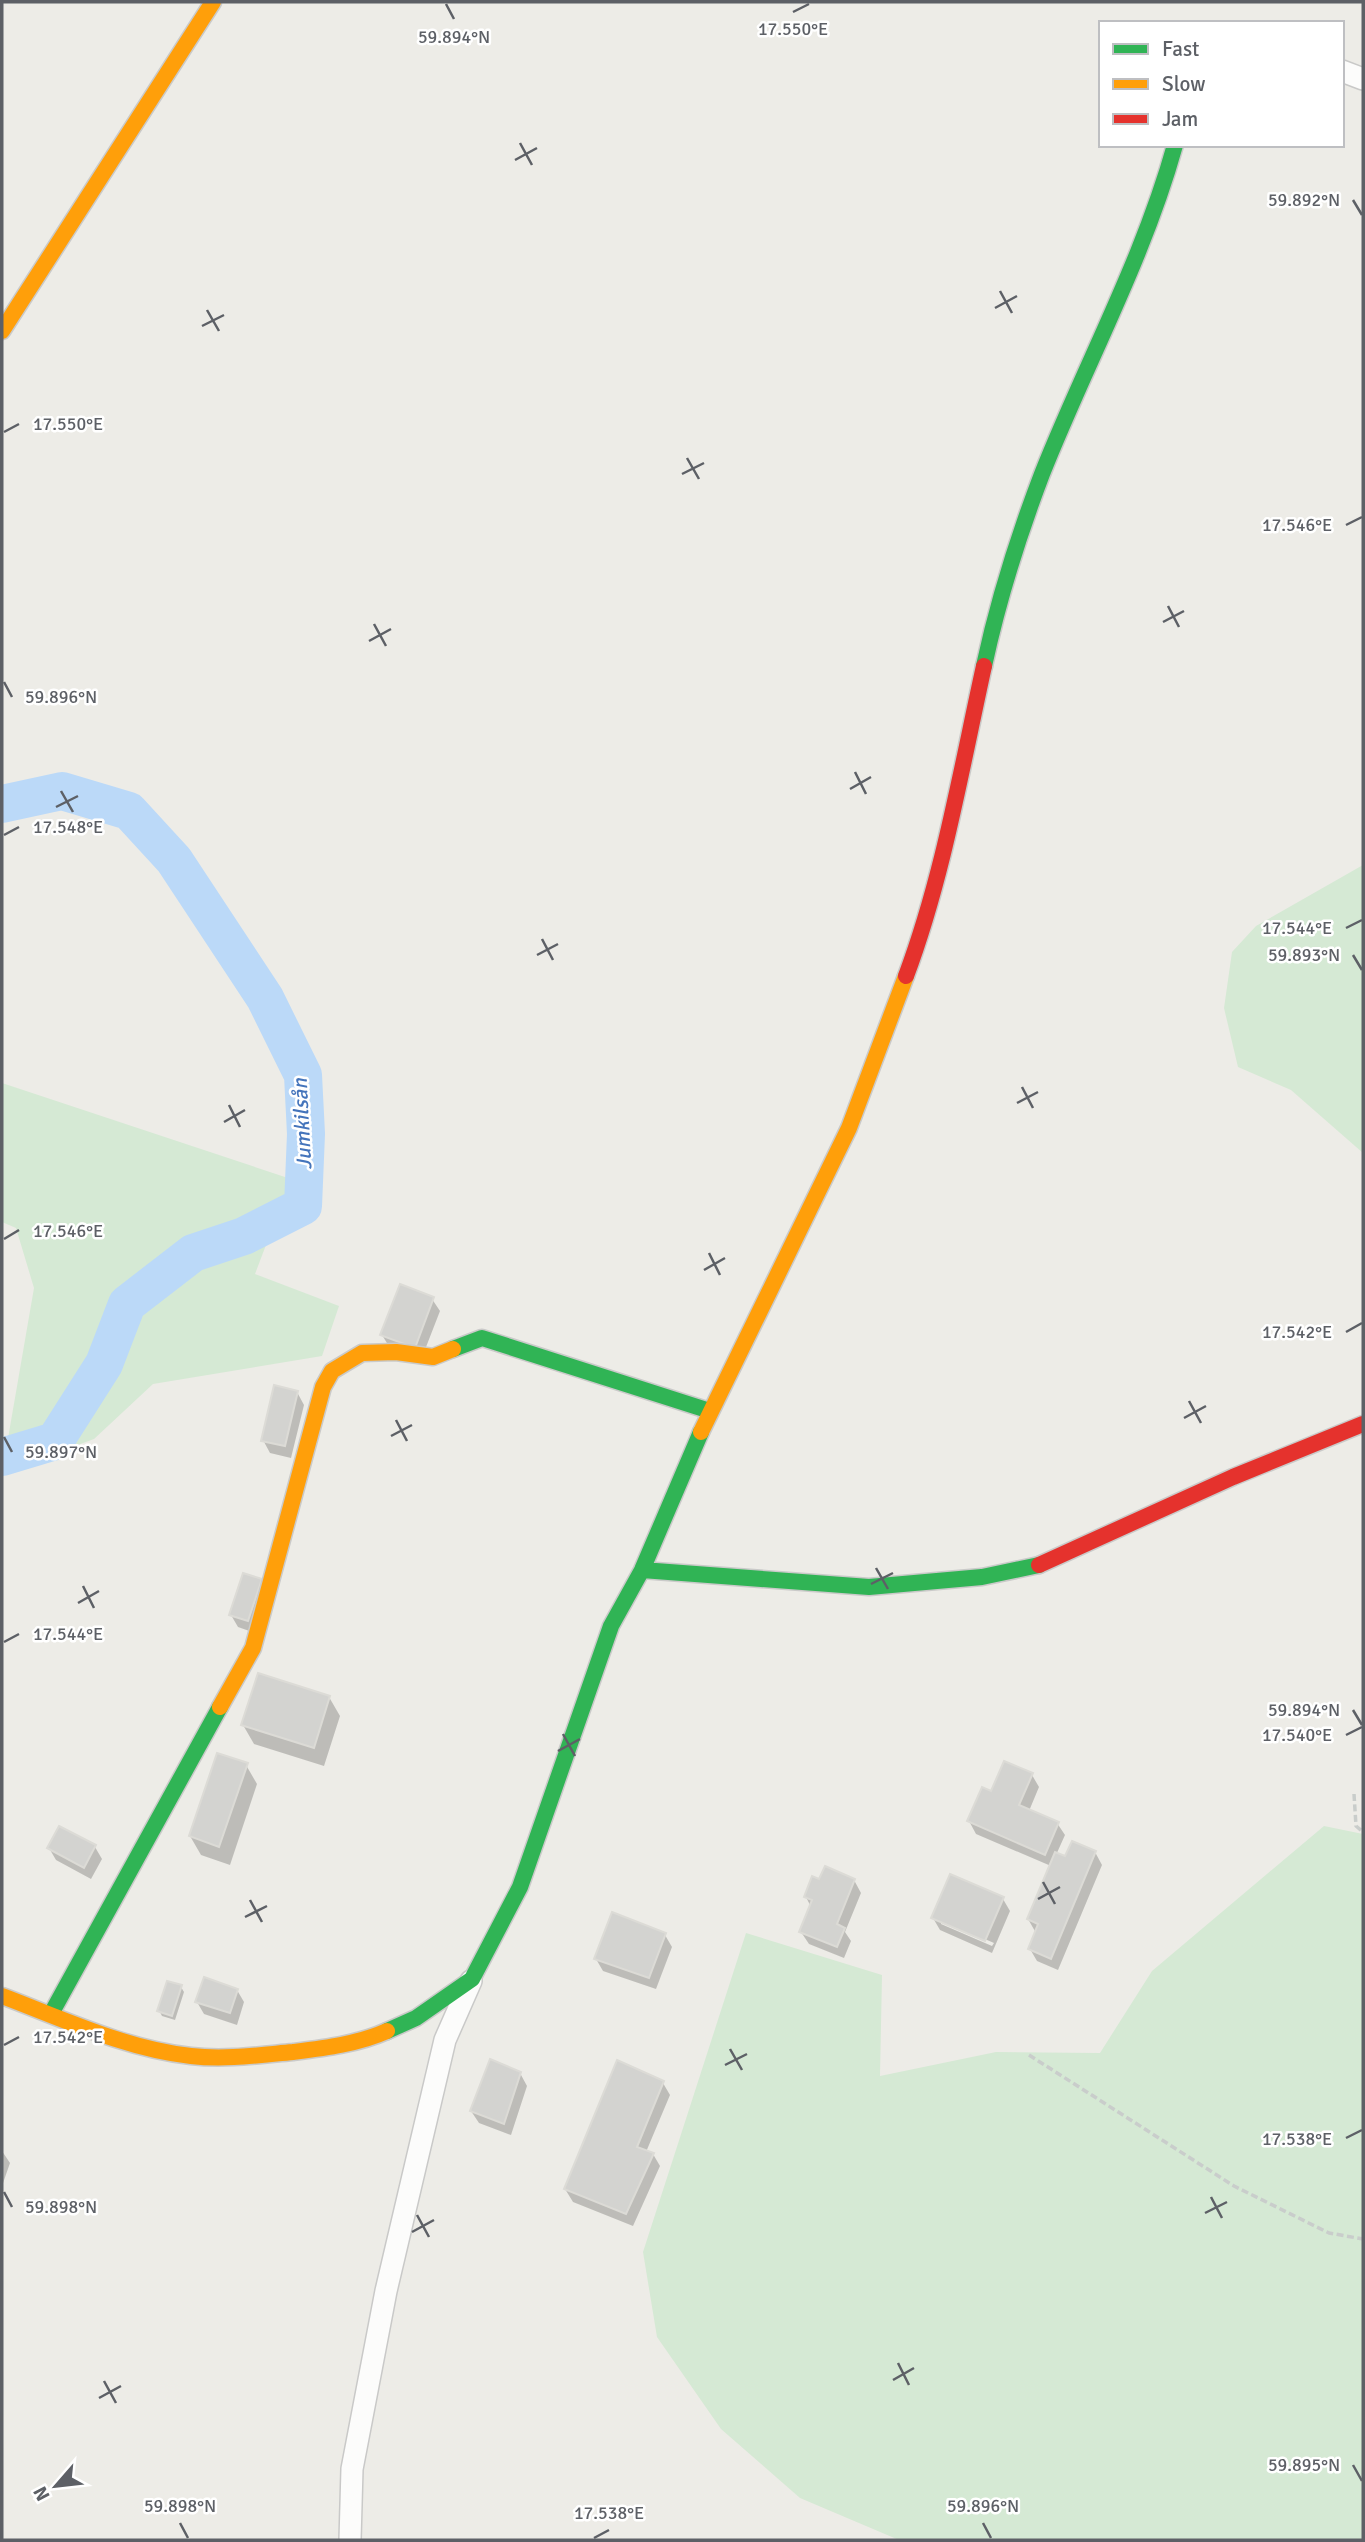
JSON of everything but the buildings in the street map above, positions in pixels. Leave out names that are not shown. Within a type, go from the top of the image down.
[{"type":"street","points":[[2,331],[213,2]]},
{"type":"street","points":[[1344,72],[1363,79]]},
{"type":"street","points":[[350,2540],[352,2469],[386,2291],[445,2040],[472,1979],[520,1886],[611,1626],[642,1570],[710,1411],[849,1128],[912,959],[951,818],[991,635],[1014,550],[1064,423],[1127,284],[1159,203],[1174,147]]},
{"type":"street","points":[[51,2014],[253,1648],[323,1387],[332,1371],[362,1353],[396,1352],[433,1357],[482,1338],[710,1411]]},
{"type":"street","points":[[642,1570],[869,1587],[982,1577],[1042,1564],[1233,1477],[1363,1424]]},
{"type":"street","points":[[2,1996],[107,2035],[192,2056],[278,2056],[329,2048],[378,2035],[416,2018],[472,1979]]},
{"type":"path","points":[[1354,1794],[1356,1826],[1363,1832]]},
{"type":"path","points":[[1029,2055],[1234,2186],[1329,2233],[1363,2239]]},
{"type":"green space","points":[[1363,865],[1363,1153],[1291,1090],[1238,1067],[1224,1008],[1232,952],[1256,926]]},
{"type":"green space","points":[[2,1083],[291,1179],[255,1274],[339,1306],[322,1356],[153,1384],[94,1439],[2,1473],[34,1288],[16,1228],[2,1222]]},
{"type":"green space","points":[[1324,1826],[1363,1834],[1363,2540],[899,2540],[800,2498],[721,2429],[657,2337],[643,2252],[746,1933],[882,1975],[880,2076],[996,2052],[1100,2053],[1152,1971]]},
{"type":"waterway","name":"Jumkilsån","points":[[2,804],[62,791],[129,811],[174,860],[265,998],[303,1075],[306,1134],[303,1206],[244,1236],[193,1253],[127,1304],[104,1364],[55,1441],[2,1457]]},
{"type":"traffic: fast","points":[[984,666],[1002,593],[1033,498],[1147,229],[1174,147]]},
{"type":"traffic: fast","points":[[453,1349],[482,1338],[710,1411]]},
{"type":"traffic: fast","points":[[387,2031],[416,2018],[472,1979],[520,1887],[611,1626],[642,1570],[701,1432]]},
{"type":"traffic: fast","points":[[642,1570],[869,1587],[982,1577],[1039,1565]]},
{"type":"traffic: fast","points":[[51,2014],[220,1707]]},
{"type":"traffic: slow","points":[[2,331],[213,2]]},
{"type":"traffic: slow","points":[[701,1432],[849,1128],[906,976]]},
{"type":"traffic: slow","points":[[220,1707],[253,1648],[323,1387],[332,1371],[362,1353],[396,1352],[433,1357],[453,1349]]},
{"type":"traffic: slow","points":[[2,1996],[119,2040],[191,2056],[255,2056],[329,2047],[387,2031]]},
{"type":"traffic: jam","points":[[906,976],[941,862],[984,666]]},
{"type":"traffic: jam","points":[[1039,1565],[1233,1477],[1363,1424]]}]
